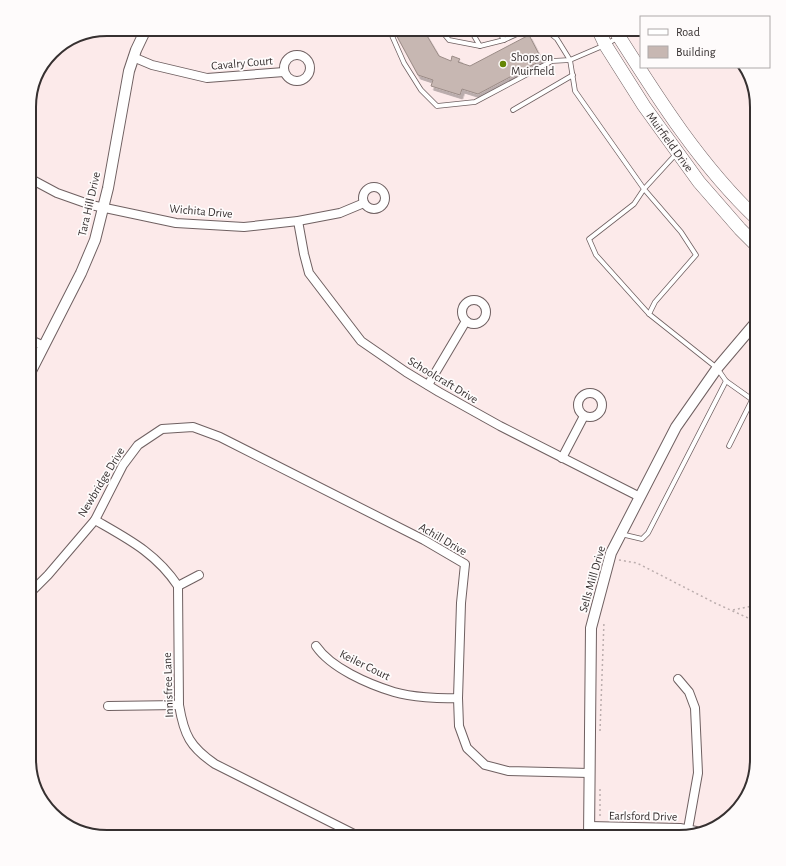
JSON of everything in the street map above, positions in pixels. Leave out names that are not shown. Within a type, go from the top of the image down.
[{"type":"main road","name":"Muirfield Drive","points":[[601,36],[605,45],[644,106],[699,182],[750,239]]},
{"type":"main road","name":"Muirfield Drive","points":[[619,36],[659,99],[711,170],[750,212]]},
{"type":"street","name":"Tara Hill Drive","points":[[36,361],[89,256],[98,230],[129,71],[133,57],[143,36]]},
{"type":"street","name":"Cavalry Court","points":[[133,57],[152,65],[207,78],[284,72]]},
{"type":"street","name":"Wichita Drive","points":[[36,181],[91,205],[176,223],[244,226],[298,221],[340,213],[364,203]]},
{"type":"street","name":"Schoolcraft Drive","points":[[298,221],[309,273],[361,341],[428,386],[500,426],[640,497]]},
{"type":"street","points":[[428,386],[466,321]]},
{"type":"street","name":"Sells Mill Drive","points":[[589,830],[591,628],[621,534],[676,427],[717,368],[750,329]]},
{"type":"street","points":[[36,342],[44,346]]},
{"type":"street","points":[[562,458],[584,416]]},
{"type":"street","name":"Newbridge Drive","points":[[36,587],[95,520],[123,465],[138,445],[162,429],[193,427]]},
{"type":"street","name":"Achill Drive","points":[[193,427],[220,437],[424,540],[465,564],[461,603],[458,698],[459,726],[467,748],[485,765],[508,771],[589,773]]},
{"type":"street","points":[[95,520],[146,551],[170,573],[178,586],[199,575]]},
{"type":"street","name":"Innisfree Lane","points":[[178,586],[179,705],[182,724],[188,739],[202,755],[215,764],[346,830]]},
{"type":"street","name":"Keiler Court","points":[[316,646],[320,652],[334,665],[371,684],[395,692],[443,698],[458,698]]},
{"type":"street","points":[[678,679],[689,692],[695,708],[698,773],[692,829]]},
{"type":"street","points":[[108,706],[179,705]]},
{"type":"street","name":"Earlsford Drive","points":[[589,826],[682,830]]},
{"type":"lane","points":[[391,36],[404,63],[421,90],[436,106],[475,102],[552,61],[570,60],[605,45],[614,36]]},
{"type":"lane","points":[[446,36],[449,40],[480,46],[504,40],[513,36]]},
{"type":"lane","points":[[474,36],[480,46]]},
{"type":"lane","points":[[502,36],[504,40]]},
{"type":"lane","points":[[553,36],[557,39],[570,60],[575,91],[644,189],[681,232],[696,255],[656,302],[649,314]]},
{"type":"lane","points":[[513,110],[573,75]]},
{"type":"lane","points":[[677,152],[644,189],[634,204],[589,239],[596,254],[649,314],[717,368],[726,381],[750,399]]},
{"type":"lane","points":[[621,534],[642,539],[648,533],[726,381]]},
{"type":"lane","points":[[729,446],[750,404]]},
{"type":"path","points":[[614,558],[616,565]]},
{"type":"path","points":[[614,558],[637,564],[750,619]]},
{"type":"path","points":[[732,610],[750,608]]},
{"type":"path","points":[[600,733],[602,630],[604,614]]},
{"type":"path","points":[[600,787],[600,827]]},
{"type":"building","name":"Shops on Muirfield","points":[[397,36],[427,36],[439,56],[451,61],[452,56],[460,59],[458,62],[470,66],[530,36],[542,60],[478,94],[462,89],[460,95],[431,86],[433,80],[418,75]]},
{"type":"place","name":"Shops on Muirfield","points":[[503,64]]}]
